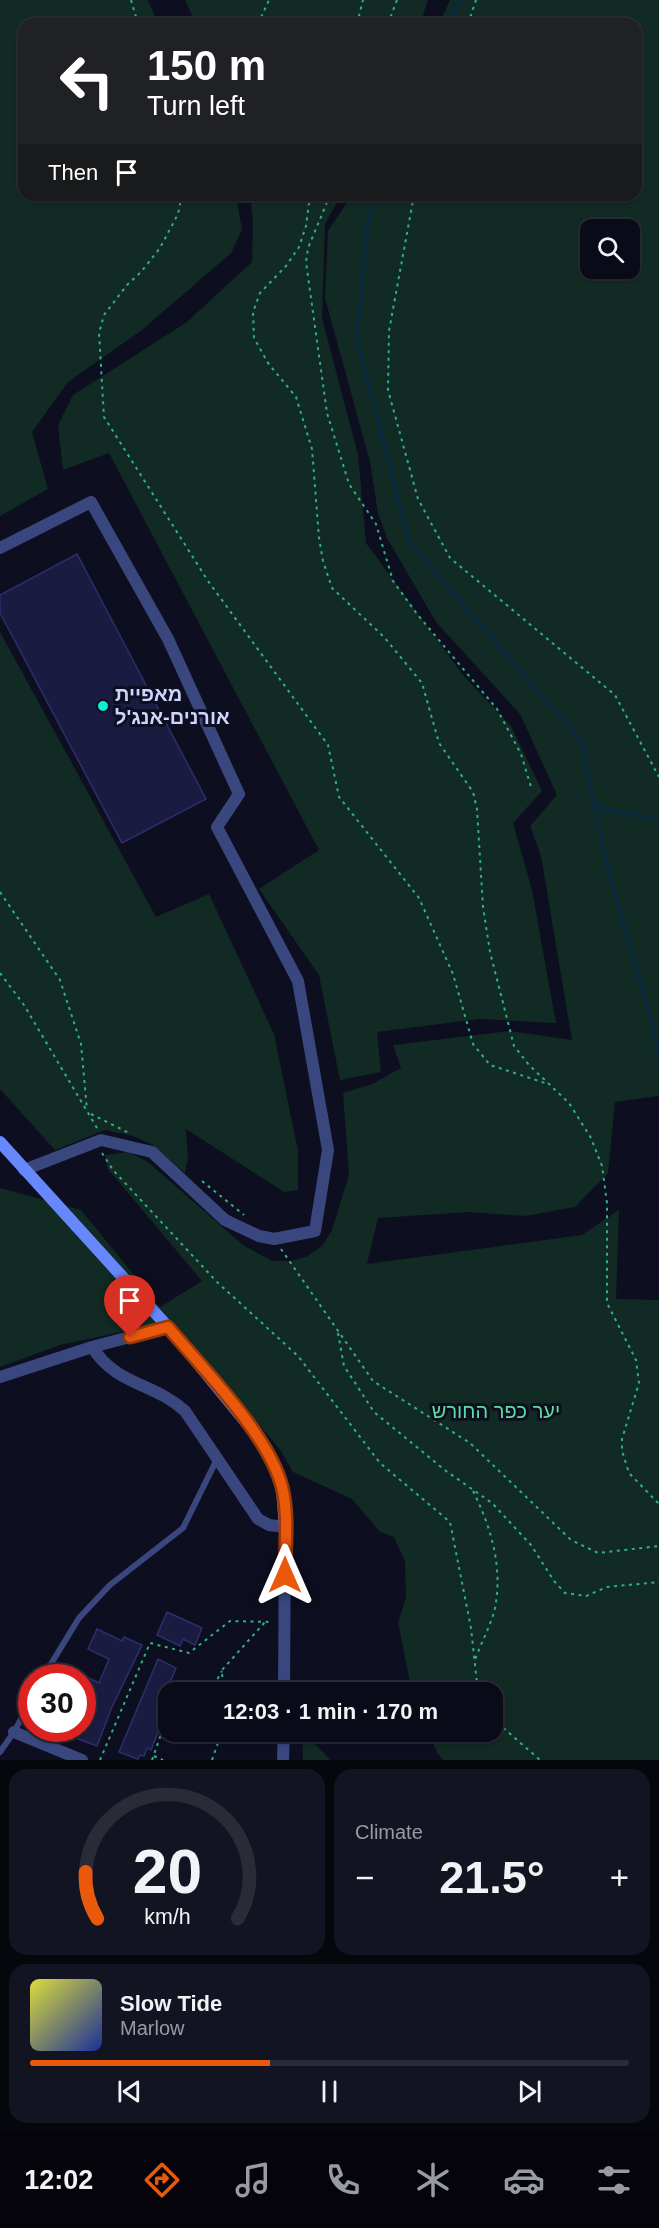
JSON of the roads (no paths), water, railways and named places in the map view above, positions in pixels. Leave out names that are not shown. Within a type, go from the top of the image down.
[{"type":"main road","points":[[0,1142],[168,1327],[267,1450],[282,1489],[285,1527]]},
{"type":"street","points":[[0,548],[91,502],[168,639],[239,794],[217,827],[298,981],[328,1150],[315,1231],[274,1239],[259,1236],[225,1220],[152,1152],[101,1140],[24,1170]]},
{"type":"street","points":[[0,1377],[92,1347],[168,1327]]},
{"type":"street","points":[[92,1347],[103,1364],[168,1398],[185,1411],[258,1519],[269,1525],[285,1527],[284,1682]]},
{"type":"street","points":[[14,1732],[82,1760]]},
{"type":"street","points":[[284,1742],[284,1760]]},
{"type":"lane","points":[[51,1664],[79,1618],[110,1586],[183,1528],[217,1459]]},
{"type":"lane","points":[[0,1752],[18,1725]]},
{"type":"waterway","points":[[452,18],[460,0]]},
{"type":"waterway","points":[[376,201],[368,220],[357,338],[409,542],[581,741],[606,862],[654,1031],[659,1059]]},
{"type":"waterway","points":[[595,807],[659,820]]},
{"type":"place","name":"מאפיית אורנים-אנג'ל","points":[[103,706]]},
{"type":"park label","name":"יער כפר החורש","points":[[496,1411]]}]
